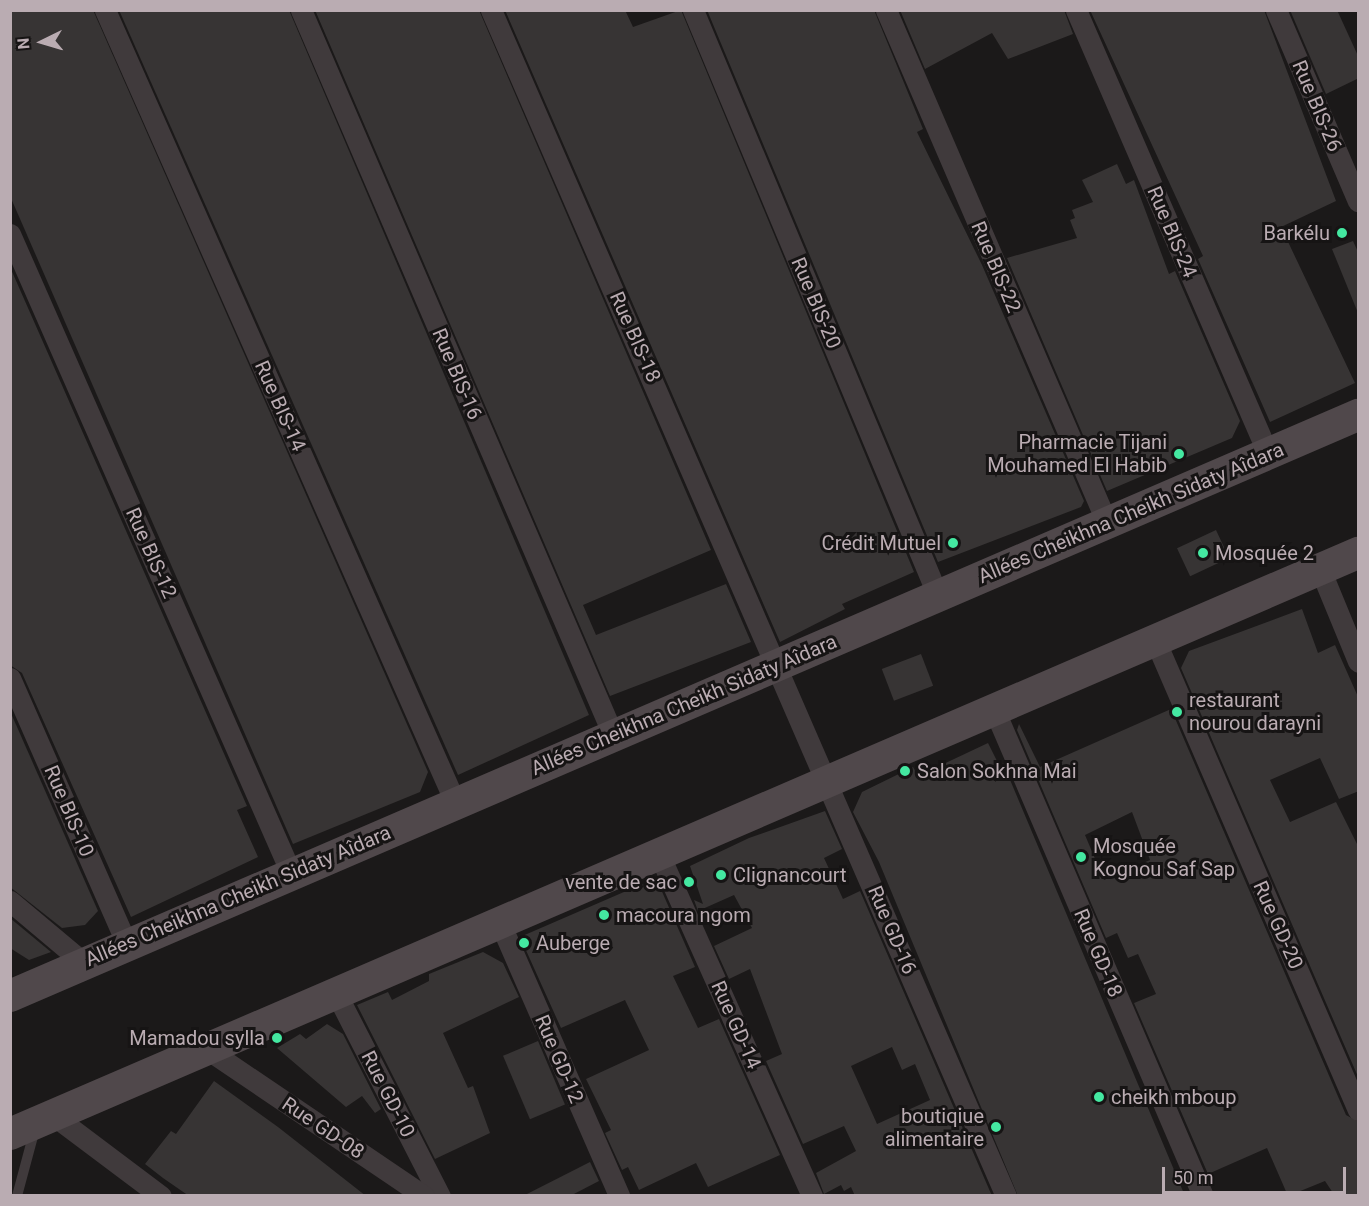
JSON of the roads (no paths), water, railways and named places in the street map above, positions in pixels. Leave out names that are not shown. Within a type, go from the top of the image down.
[{"type":"main road","name":"Allées Cheikhna Cheikh Sidaty Aîdara","points":[[10,996],[455,802],[614,737],[783,675],[938,596],[1359,415]]},
{"type":"main road","points":[[33,1124],[215,1055],[336,993],[659,854],[825,775],[994,709],[1359,553]]},
{"type":"street","name":"Rue BIS-14","points":[[105,10],[455,802]]},
{"type":"street","name":"Rue BIS-16","points":[[301,10],[614,737]]},
{"type":"street","name":"Rue BIS-18","points":[[491,10],[783,675]]},
{"type":"street","name":"Rue BIS-20","points":[[693,10],[938,596]]},
{"type":"street","name":"Rue BIS-22","points":[[886,10],[1107,523]]},
{"type":"street","name":"Rue BIS-24","points":[[1076,10],[1268,453]]},
{"type":"street","name":"Rue BIS-26","points":[[1276,10],[1359,201]]},
{"type":"street","name":"Rue BIS-12","points":[[10,234],[291,873]]},
{"type":"street","points":[[1320,569],[1359,661]]},
{"type":"street","name":"Rue GD-20","points":[[1155,640],[1359,1110]]},
{"type":"street","name":"Rue GD-16","points":[[783,675],[1006,1196]]},
{"type":"street","name":"Rue BIS-10","points":[[10,678],[127,945]]},
{"type":"street","name":"Rue GD-18","points":[[994,709],[1203,1196]]},
{"type":"street","name":"Rue GD-14","points":[[659,854],[812,1196]]},
{"type":"street","points":[[10,901],[84,963]]},
{"type":"street","name":"Rue GD-12","points":[[500,923],[619,1196]]},
{"type":"street","name":"Rue GD-10","points":[[336,993],[440,1196]]},
{"type":"street","name":"Rue GD-08","points":[[215,1055],[424,1196]]},
{"type":"street","points":[[33,1124],[161,1196]]},
{"type":"lane","points":[[17,1196],[33,1124]]},
{"type":"place","name":"Barkélu","points":[[1342,233]]},
{"type":"place","name":"Pharmacie Tijani Mouhamed El Habib","points":[[1179,454]]},
{"type":"place","name":"Crédit Mutuel","points":[[953,543]]},
{"type":"place","name":"Mosquée 2","points":[[1203,553]]},
{"type":"place","name":"restaurant nourou darayni","points":[[1177,712]]},
{"type":"place","name":"Salon Sokhna Mai","points":[[905,771]]},
{"type":"place","name":"Mosquée Kognou Saf Sap","points":[[1081,857]]},
{"type":"place","name":"Clignancourt","points":[[721,875]]},
{"type":"place","name":"vente de sac","points":[[689,882]]},
{"type":"place","name":"macoura ngom","points":[[604,915]]},
{"type":"place","name":"Auberge","points":[[524,943]]},
{"type":"place","name":"Mamadou sylla","points":[[277,1038]]},
{"type":"place","name":"cheikh mboup","points":[[1099,1097]]},
{"type":"place","name":"boutiqiue alimentaire","points":[[996,1127]]}]
